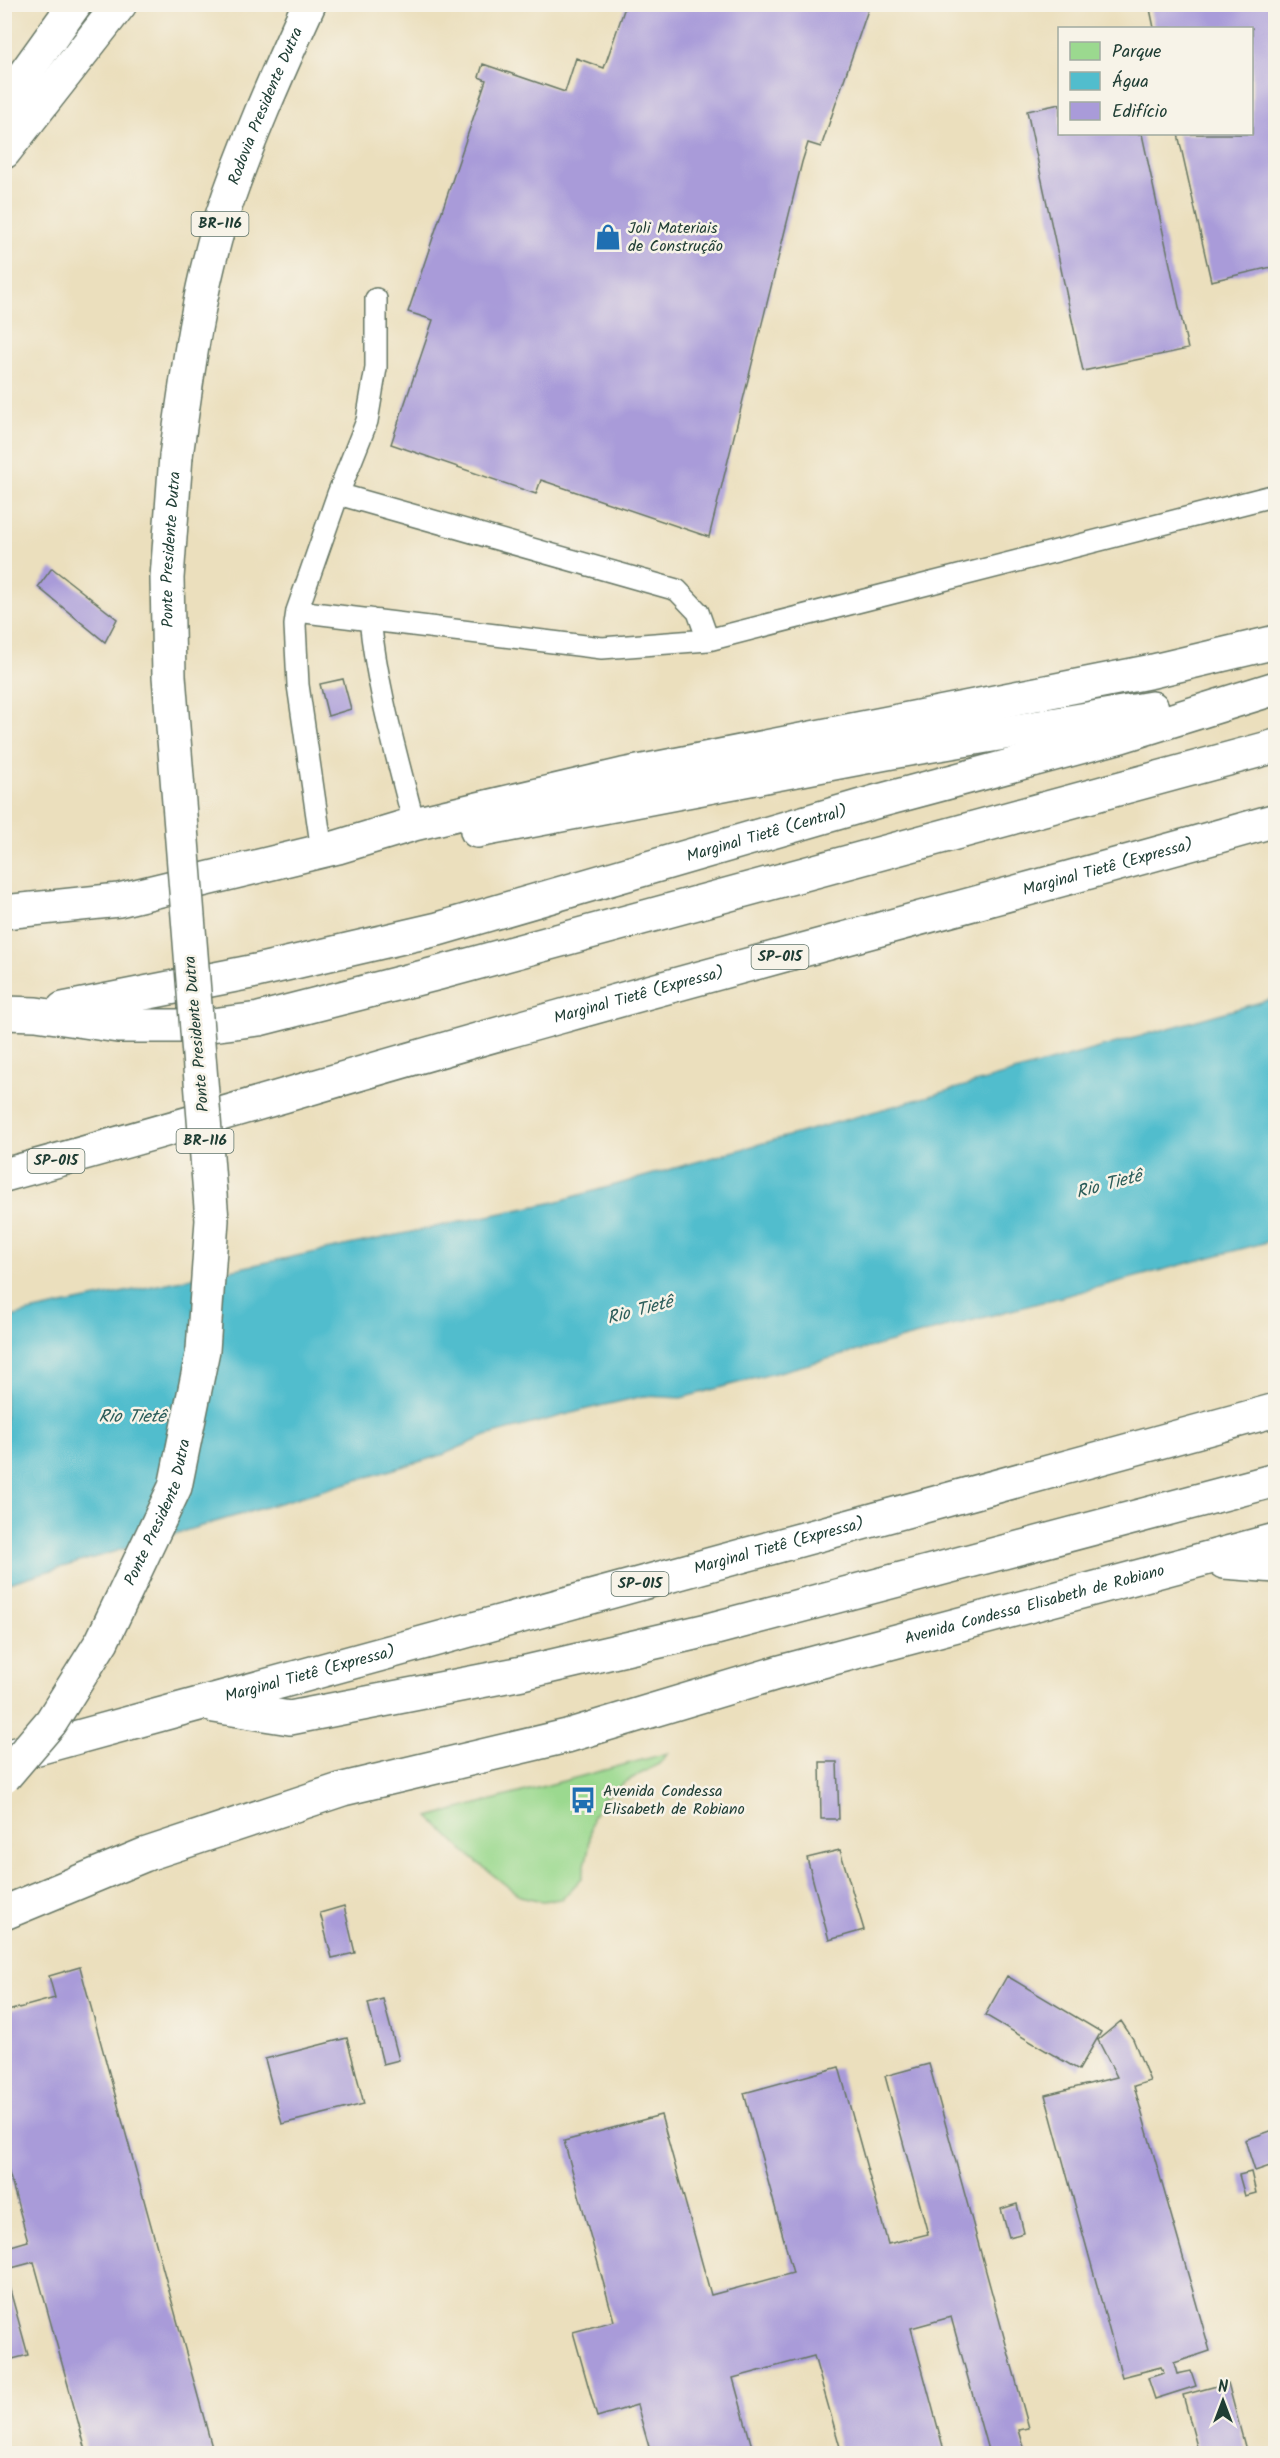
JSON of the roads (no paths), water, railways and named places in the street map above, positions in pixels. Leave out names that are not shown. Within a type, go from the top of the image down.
[{"type":"highway","points":[[4,103],[75,4]]},
{"type":"highway","points":[[4,152],[120,4]]},
{"type":"highway","name":"Rodovia Presidente Dutra","points":[[176,456],[193,336],[221,220],[274,81],[309,4]]},
{"type":"highway","name":"Ponte Presidente Dutra","points":[[4,1777],[51,1722],[102,1641],[175,1486],[203,1350],[212,1220],[169,676],[167,578],[176,456]]},
{"type":"highway","points":[[4,912],[119,900],[321,851],[414,824],[623,775],[1153,671],[1275,642]]},
{"type":"highway","points":[[414,824],[430,831],[463,834],[897,751],[1275,687]]},
{"type":"highway","name":"Marginal Tietê (Central)","points":[[36,1014],[256,971],[438,929],[875,802],[1121,736],[1275,687]]},
{"type":"highway","points":[[4,1013],[36,1014],[118,1026],[203,1026],[259,1019],[439,973],[1275,746]]},
{"type":"highway","name":"Marginal Tietê (Expressa)","points":[[4,1175],[559,1017],[1061,882],[1275,820]]},
{"type":"highway","name":"Marginal Tietê (Expressa)","points":[[4,1757],[1275,1410]]},
{"type":"highway","points":[[203,1704],[290,1718],[522,1673],[712,1629],[1275,1480]]},
{"type":"highway","name":"Avenida Condessa Elisabeth de Robiano","points":[[4,1913],[144,1855],[343,1789],[567,1736],[777,1673],[1275,1540]]},
{"type":"highway","points":[[1198,1560],[1275,1566]]},
{"type":"lane","points":[[321,851],[298,685],[295,625],[297,611],[338,494],[367,421],[376,368],[376,299]]},
{"type":"lane","points":[[338,494],[677,590],[698,612],[708,640]]},
{"type":"lane","points":[[297,611],[602,648],[708,640],[1275,495]]},
{"type":"lane","points":[[370,619],[382,698],[414,824]]},
{"type":"water","name":"Rio Tietê","points":[[1275,998],[1275,1240],[681,1398],[644,1396],[486,1436],[442,1455],[5,1584],[5,1319],[29,1312],[555,1202]]},
{"type":"place","name":"Joli Materiais de Construção","points":[[608,237]]},
{"type":"place","name":"Avenida Condessa Elisabeth de Robiano","points":[[583,1800]]}]
